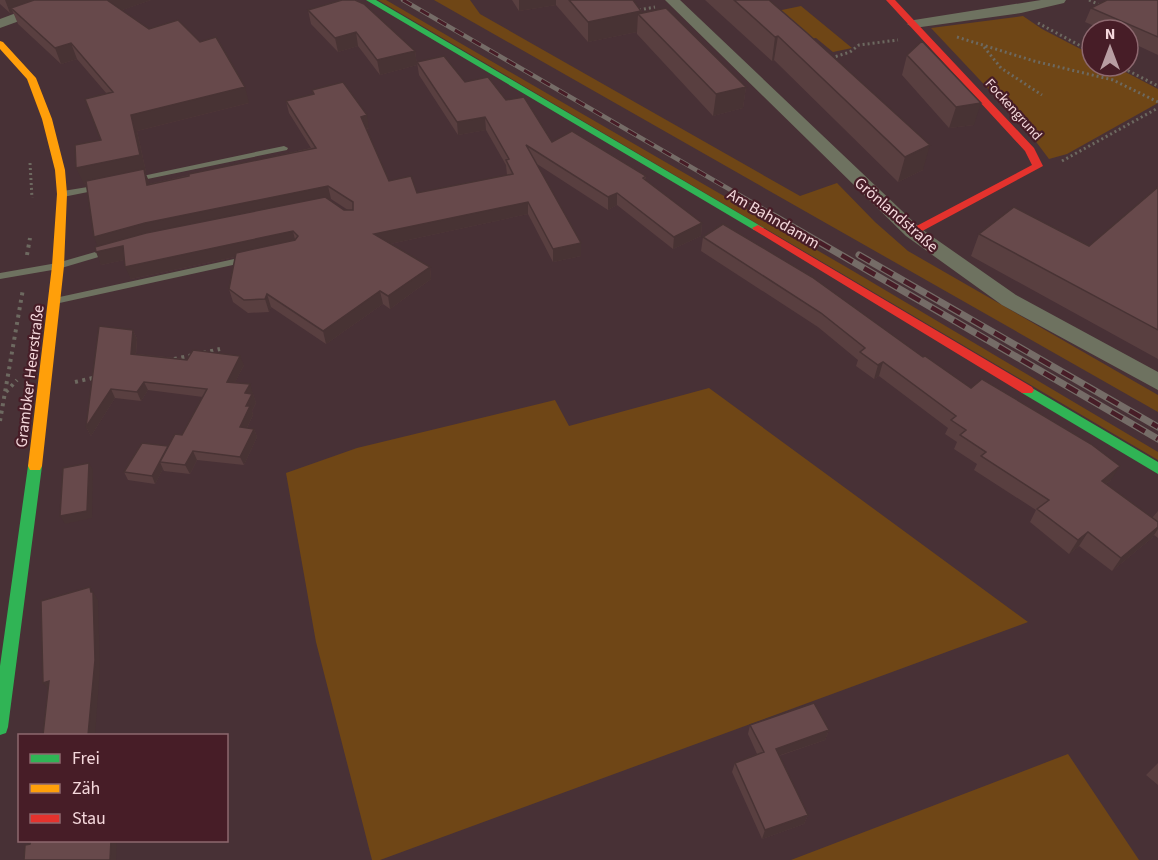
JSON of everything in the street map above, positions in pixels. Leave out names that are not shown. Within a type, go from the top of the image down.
[{"type":"street","points":[[0,24],[64,0]]},
{"type":"street","name":"Am Bahndamm","points":[[370,0],[831,271],[1158,469]]},
{"type":"street","name":"Fockengrund","points":[[890,0],[1030,150],[1038,166],[913,232]]},
{"type":"street","points":[[914,24],[1021,9],[1059,0]]},
{"type":"street","name":"Grönlandstraße","points":[[673,1],[913,232],[1009,300],[1158,382]]},
{"type":"street","name":"Grambker Heerstraße","points":[[0,44],[31,78],[47,119],[60,170],[62,195],[58,266],[45,389],[0,727]]},
{"type":"lane","points":[[121,182],[284,148]]},
{"type":"lane","points":[[62,195],[109,185]]},
{"type":"lane","points":[[0,276],[58,266],[118,249]]},
{"type":"lane","points":[[54,301],[261,257]]},
{"type":"path","points":[[1089,0],[1110,9]]},
{"type":"path","points":[[632,12],[673,1]]},
{"type":"path","points":[[1021,9],[1047,29],[1080,46]]},
{"type":"path","points":[[930,22],[950,34],[984,47],[1113,80],[1158,102]]},
{"type":"path","points":[[824,60],[850,52],[859,45],[925,37]]},
{"type":"path","points":[[984,47],[993,59],[1017,80],[1042,95]]},
{"type":"path","points":[[1140,77],[1158,86]]},
{"type":"path","points":[[1038,166],[1067,159],[1158,108]]},
{"type":"path","points":[[28,154],[33,203]]},
{"type":"path","points":[[0,421],[19,320],[31,231]]},
{"type":"path","points":[[173,360],[220,349]]},
{"type":"path","points":[[45,389],[103,376]]},
{"type":"shaded area","points":[[378,0],[386,0],[853,271],[1158,452],[1158,460]]},
{"type":"shaded area","points":[[434,0],[470,0],[480,14],[800,196],[837,183],[875,222],[908,251],[1158,395],[1158,412]]},
{"type":"shaded area","points":[[801,6],[852,48],[833,52],[816,38],[810,39],[777,11]]},
{"type":"shaded area","points":[[1023,16],[1042,29],[1080,49],[1080,78],[1137,78],[1158,89],[1158,103],[1067,154],[1049,159],[1028,131],[931,28]]},
{"type":"shaded area","points":[[709,388],[1028,622],[380,860],[372,860],[316,642],[286,473],[357,448],[555,400],[569,426]]},
{"type":"shaded area","points":[[1068,754],[1139,860],[791,860]]},
{"type":"building","points":[[34,0],[107,0],[149,29],[178,20],[200,42],[216,37],[245,87],[131,115],[140,155],[76,168],[75,145],[101,140],[85,99],[113,92],[71,43],[55,48],[11,8]]},
{"type":"building","points":[[342,0],[355,0],[364,4],[415,51],[377,60],[356,32],[335,38],[308,10]]},
{"type":"building","points":[[569,0],[633,0],[641,11],[588,22]]},
{"type":"building","points":[[734,0],[769,0],[930,145],[905,157],[778,36],[775,37]]},
{"type":"building","points":[[1107,0],[1158,0],[1158,37],[1140,29],[1140,18],[1114,18],[1091,8]]},
{"type":"building","points":[[666,8],[746,87],[716,94],[638,14]]},
{"type":"building","points":[[922,41],[981,103],[956,107],[907,55]]},
{"type":"building","points":[[444,56],[465,82],[488,77],[506,100],[524,97],[552,142],[572,131],[646,176],[643,178],[702,223],[674,237],[617,193],[608,197],[526,145],[581,243],[553,249],[528,202],[374,234],[430,267],[388,296],[380,291],[323,331],[267,294],[265,299],[244,300],[229,289],[236,253],[295,240],[298,236],[293,231],[125,267],[123,246],[96,252],[95,247],[146,233],[325,197],[344,210],[353,210],[353,202],[328,186],[145,223],[94,237],[86,181],[144,169],[147,185],[316,148],[286,101],[314,94],[312,90],[343,82],[367,115],[361,117],[389,181],[411,176],[417,193],[513,174],[506,160],[509,159],[485,117],[457,122],[417,62]]},
{"type":"building","points":[[1158,187],[1158,330],[979,234],[1014,207],[1089,246]]},
{"type":"building","points":[[723,224],[812,277],[923,357],[925,356],[971,388],[982,379],[1091,444],[1120,466],[1102,481],[1158,522],[1158,527],[1121,558],[1088,532],[1078,540],[1037,509],[1049,500],[981,456],[986,452],[960,435],[966,430],[951,420],[956,416],[883,362],[878,365],[860,352],[865,348],[821,313],[703,237]]},
{"type":"building","points":[[99,326],[133,330],[131,354],[187,360],[193,350],[240,356],[227,382],[250,384],[245,393],[252,394],[246,406],[250,406],[240,427],[254,429],[240,457],[193,451],[185,465],[160,462],[175,434],[182,435],[207,389],[144,382],[137,392],[111,389],[86,427]]},
{"type":"building","points":[[142,443],[168,446],[152,476],[124,472]]},
{"type":"building","points":[[89,463],[87,511],[60,516],[63,468]]},
{"type":"building","points":[[90,587],[93,592],[95,660],[88,734],[43,734],[49,681],[43,683],[41,601]]},
{"type":"building","points":[[814,703],[829,730],[776,749],[808,815],[765,830],[735,763],[764,752],[750,725]]},
{"type":"building","points":[[30,842],[111,842],[110,860],[24,860],[25,845]]},
{"type":"railway","points":[[403,0],[777,217]]},
{"type":"railway","points":[[774,216],[1158,439]]},
{"type":"railway","points":[[859,255],[1158,427]]},
{"type":"traffic: fast","points":[[370,0],[758,228]]},
{"type":"traffic: fast","points":[[1027,390],[1158,469]]},
{"type":"traffic: fast","points":[[0,727],[35,466]]},
{"type":"traffic: slow","points":[[0,44],[31,78],[47,119],[60,170],[62,194],[58,266],[35,466]]},
{"type":"traffic: jam","points":[[890,0],[1030,150],[1038,166],[913,232]]},
{"type":"traffic: jam","points":[[758,228],[1027,390]]}]
